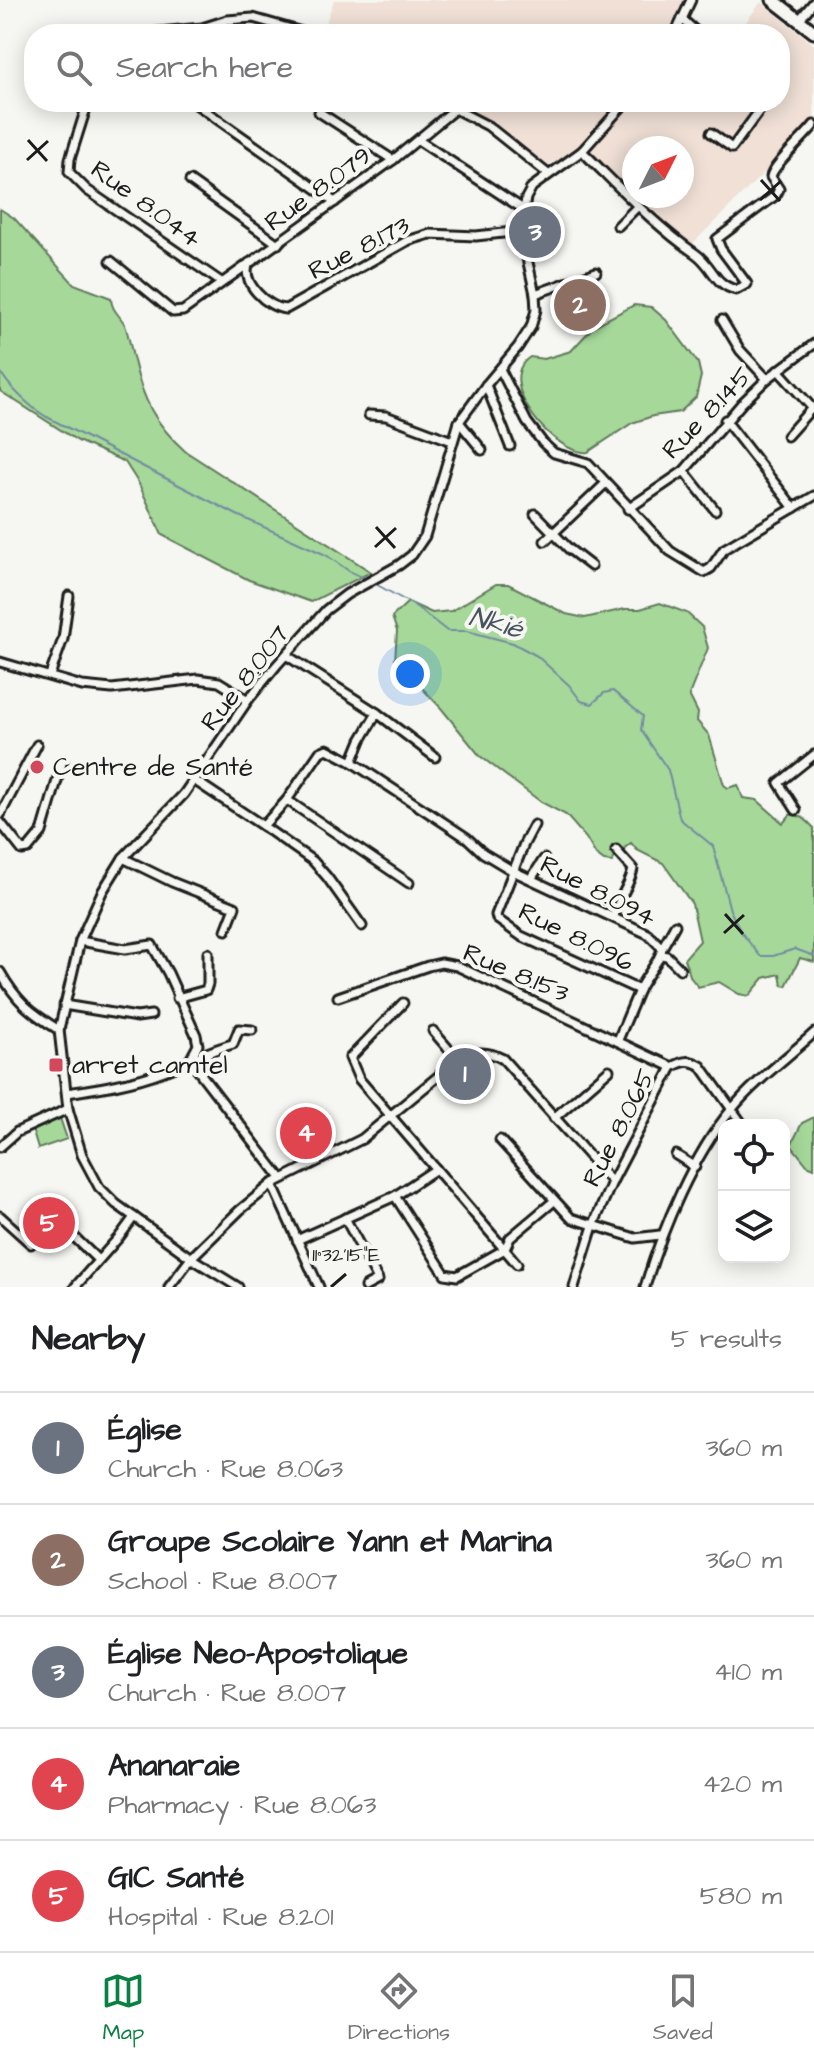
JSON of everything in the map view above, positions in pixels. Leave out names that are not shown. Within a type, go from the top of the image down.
[{"type":"main road","points":[[773,0],[814,32]]},
{"type":"street","points":[[680,24],[691,0]]},
{"type":"street","points":[[799,20],[814,2]]},
{"type":"street","points":[[214,24],[253,18],[274,24]]},
{"type":"street","points":[[682,19],[688,24]]},
{"type":"street","name":"Rue 8.044","points":[[85,112],[69,172],[87,190],[221,282]]},
{"type":"street","points":[[207,112],[335,202]]},
{"type":"street","points":[[319,112],[393,160]]},
{"type":"street","name":"Rue 8.079","points":[[111,261],[177,313],[393,160],[451,112]]},
{"type":"street","points":[[461,112],[488,126],[548,174]]},
{"type":"street","name":"Rue 8.007","points":[[238,1287],[191,1258],[116,1204],[99,1187],[82,1155],[68,1109],[59,1030],[80,941],[102,892],[123,858],[184,794],[248,700],[286,655],[326,610],[412,555],[425,536],[459,422],[531,327],[536,310],[535,294],[521,231],[523,209],[532,187],[582,151],[617,112]]},
{"type":"street","points":[[711,133],[732,148],[758,112]]},
{"type":"street","points":[[640,208],[671,238],[703,261],[722,286],[736,290],[747,284],[717,239],[776,195],[779,189],[771,177],[772,169],[814,125]]},
{"type":"street","points":[[418,140],[523,209]]},
{"type":"street","points":[[582,151],[622,190]]},
{"type":"street","points":[[190,181],[278,244]]},
{"type":"street","points":[[618,226],[636,208]]},
{"type":"street","name":"Rue 8.173","points":[[250,262],[246,269],[253,288],[279,309],[286,309],[407,241],[430,234],[476,236],[521,231]]},
{"type":"street","points":[[535,294],[596,272]]},
{"type":"street","points":[[722,320],[740,350],[767,379]]},
{"type":"street","name":"Rue 8.145","points":[[628,509],[684,471],[725,420],[767,379],[814,344]]},
{"type":"street","points":[[500,369],[527,422],[543,443],[554,453],[588,463],[670,551],[704,572],[711,568],[724,549],[814,496]]},
{"type":"street","points":[[778,370],[813,409],[787,436]]},
{"type":"street","points":[[486,385],[510,446]]},
{"type":"street","points":[[369,415],[386,416],[452,441]]},
{"type":"street","points":[[725,420],[794,508]]},
{"type":"street","points":[[459,422],[482,450]]},
{"type":"street","points":[[684,471],[715,510]]},
{"type":"street","points":[[545,541],[606,483]]},
{"type":"street","points":[[535,514],[591,566]]},
{"type":"street","points":[[50,675],[63,639],[69,596]]},
{"type":"street","points":[[286,655],[377,713],[435,757]]},
{"type":"street","points":[[0,662],[82,686],[112,689],[198,679],[219,682],[248,700]]},
{"type":"street","points":[[263,826],[287,800],[320,752],[327,749],[352,762],[377,713]]},
{"type":"street","points":[[0,815],[37,745]]},
{"type":"street","points":[[796,810],[779,783],[814,755]]},
{"type":"street","points":[[0,822],[22,850],[28,849],[42,832],[63,760]]},
{"type":"street","name":"Rue 8.094","points":[[352,762],[513,871],[642,930],[662,951],[639,990]]},
{"type":"street","points":[[194,780],[313,861],[362,926]]},
{"type":"street","points":[[287,800],[409,883]]},
{"type":"street","name":"Rue 8.096","points":[[534,825],[496,915],[500,923],[521,936],[639,990],[618,1040]]},
{"type":"street","points":[[614,917],[633,869],[616,850]]},
{"type":"street","points":[[123,858],[235,907],[226,930]]},
{"type":"street","points":[[531,879],[544,859]]},
{"type":"street","points":[[675,925],[662,951],[680,969]]},
{"type":"street","points":[[80,941],[125,949],[152,945],[196,1035],[198,1045],[190,1060]]},
{"type":"street","points":[[177,998],[206,990],[208,953]]},
{"type":"street","name":"Rue 8.153","points":[[338,997],[441,963],[480,976],[672,1067]]},
{"type":"street","points":[[0,972],[20,1003],[59,1030]]},
{"type":"street","points":[[403,1003],[350,1058],[359,1079],[517,1264]]},
{"type":"street","points":[[64,1005],[137,1017],[151,1015]]},
{"type":"street","points":[[67,1093],[136,1081],[233,1044],[239,1029],[252,1030]]},
{"type":"street","points":[[433,1031],[458,1060]]},
{"type":"street","points":[[645,1287],[660,1235],[695,1167],[732,1109],[814,1033]]},
{"type":"street","points":[[169,1287],[191,1258],[272,1184],[343,1150],[391,1117],[458,1060],[477,1053],[493,1053],[503,1059],[612,1182]]},
{"type":"street","points":[[190,1060],[281,1178]]},
{"type":"street","name":"Rue 8.065","points":[[574,1287],[593,1226],[612,1182],[672,1067],[692,1060],[701,1066],[732,1109]]},
{"type":"street","points":[[554,1118],[609,1070]]},
{"type":"street","points":[[441,1073],[454,1087]]},
{"type":"street","points":[[0,1147],[17,1132],[68,1109]]},
{"type":"street","points":[[732,1109],[739,1119]]},
{"type":"street","points":[[500,1140],[571,1218],[635,1238],[660,1235]]},
{"type":"street","points":[[676,1155],[695,1167]]},
{"type":"street","points":[[297,1240],[395,1196],[436,1169]]},
{"type":"street","points":[[272,1184],[319,1287]]},
{"type":"street","points":[[395,1196],[445,1274],[457,1276],[505,1249],[510,1238],[554,1201]]},
{"type":"street","points":[[0,1216],[31,1244]]},
{"type":"street","points":[[75,1287],[134,1217]]},
{"type":"street","points":[[345,1218],[378,1280],[388,1287]]},
{"type":"street","points":[[66,1229],[98,1260]]},
{"type":"street","points":[[365,1287],[378,1280]]},
{"type":"shaded area","points":[[334,0],[687,0],[676,24],[326,24]]},
{"type":"shaded area","points":[[761,2],[788,24],[744,24]]},
{"type":"shaded area","points":[[790,26],[814,45],[814,117],[803,134],[689,247],[647,208],[694,208],[694,136],[622,136],[622,185],[589,154],[624,112],[790,112]]},
{"type":"shaded area","points":[[467,112],[614,112],[579,149],[548,165]]},
{"type":"green space","points":[[0,209],[14,218],[74,284],[111,298],[114,309],[125,325],[146,399],[158,421],[185,451],[371,572],[311,602],[249,580],[162,535],[139,484],[125,462],[78,441],[0,391]]},
{"type":"green space","points":[[634,305],[651,307],[666,320],[698,363],[701,376],[696,397],[680,412],[632,423],[588,452],[575,450],[560,442],[533,415],[523,399],[519,383],[520,368],[530,357],[544,359],[571,351],[594,326]]},
{"type":"green space","points":[[496,584],[508,584],[566,614],[585,618],[660,603],[687,613],[702,627],[708,648],[689,695],[698,713],[697,721],[709,735],[724,785],[728,788],[738,785],[743,798],[757,800],[783,823],[794,815],[804,818],[814,828],[814,962],[800,958],[786,986],[782,985],[780,974],[764,978],[749,996],[739,994],[719,982],[698,987],[684,959],[700,941],[692,904],[663,863],[637,850],[631,843],[612,862],[596,855],[566,815],[541,802],[480,756],[441,708],[395,660],[397,631],[392,617],[408,602],[432,613],[451,611]]},
{"type":"green space","points":[[59,1115],[67,1139],[38,1149],[32,1129]]},
{"type":"green space","points":[[814,1117],[814,1168],[807,1165],[791,1145],[802,1123]]},
{"type":"waterway","name":"Nkié","points":[[0,371],[20,396],[45,416],[237,515],[326,555],[366,579]]},
{"type":"waterway","name":"Nkié","points":[[372,582],[415,606],[447,631],[467,631],[513,643],[537,656],[569,685],[581,701],[592,704],[604,693],[613,691],[643,716],[641,730],[668,770],[680,819],[713,846],[730,910],[741,932],[760,956],[773,956],[795,949],[814,956]]},
{"type":"place","name":"Église Neo-Apostolique","points":[[535,232]]},
{"type":"place","name":"Groupe Scolaire Yann et Marina","points":[[580,305]]},
{"type":"place","name":"Centre de Santé","points":[[37,767]]},
{"type":"place","name":"arret camtel","points":[[56,1065]]},
{"type":"place","name":"Église","points":[[465,1074]]},
{"type":"place","name":"Ananaraie","points":[[306,1133]]},
{"type":"place","name":"GIC Santé","points":[[49,1223]]}]
